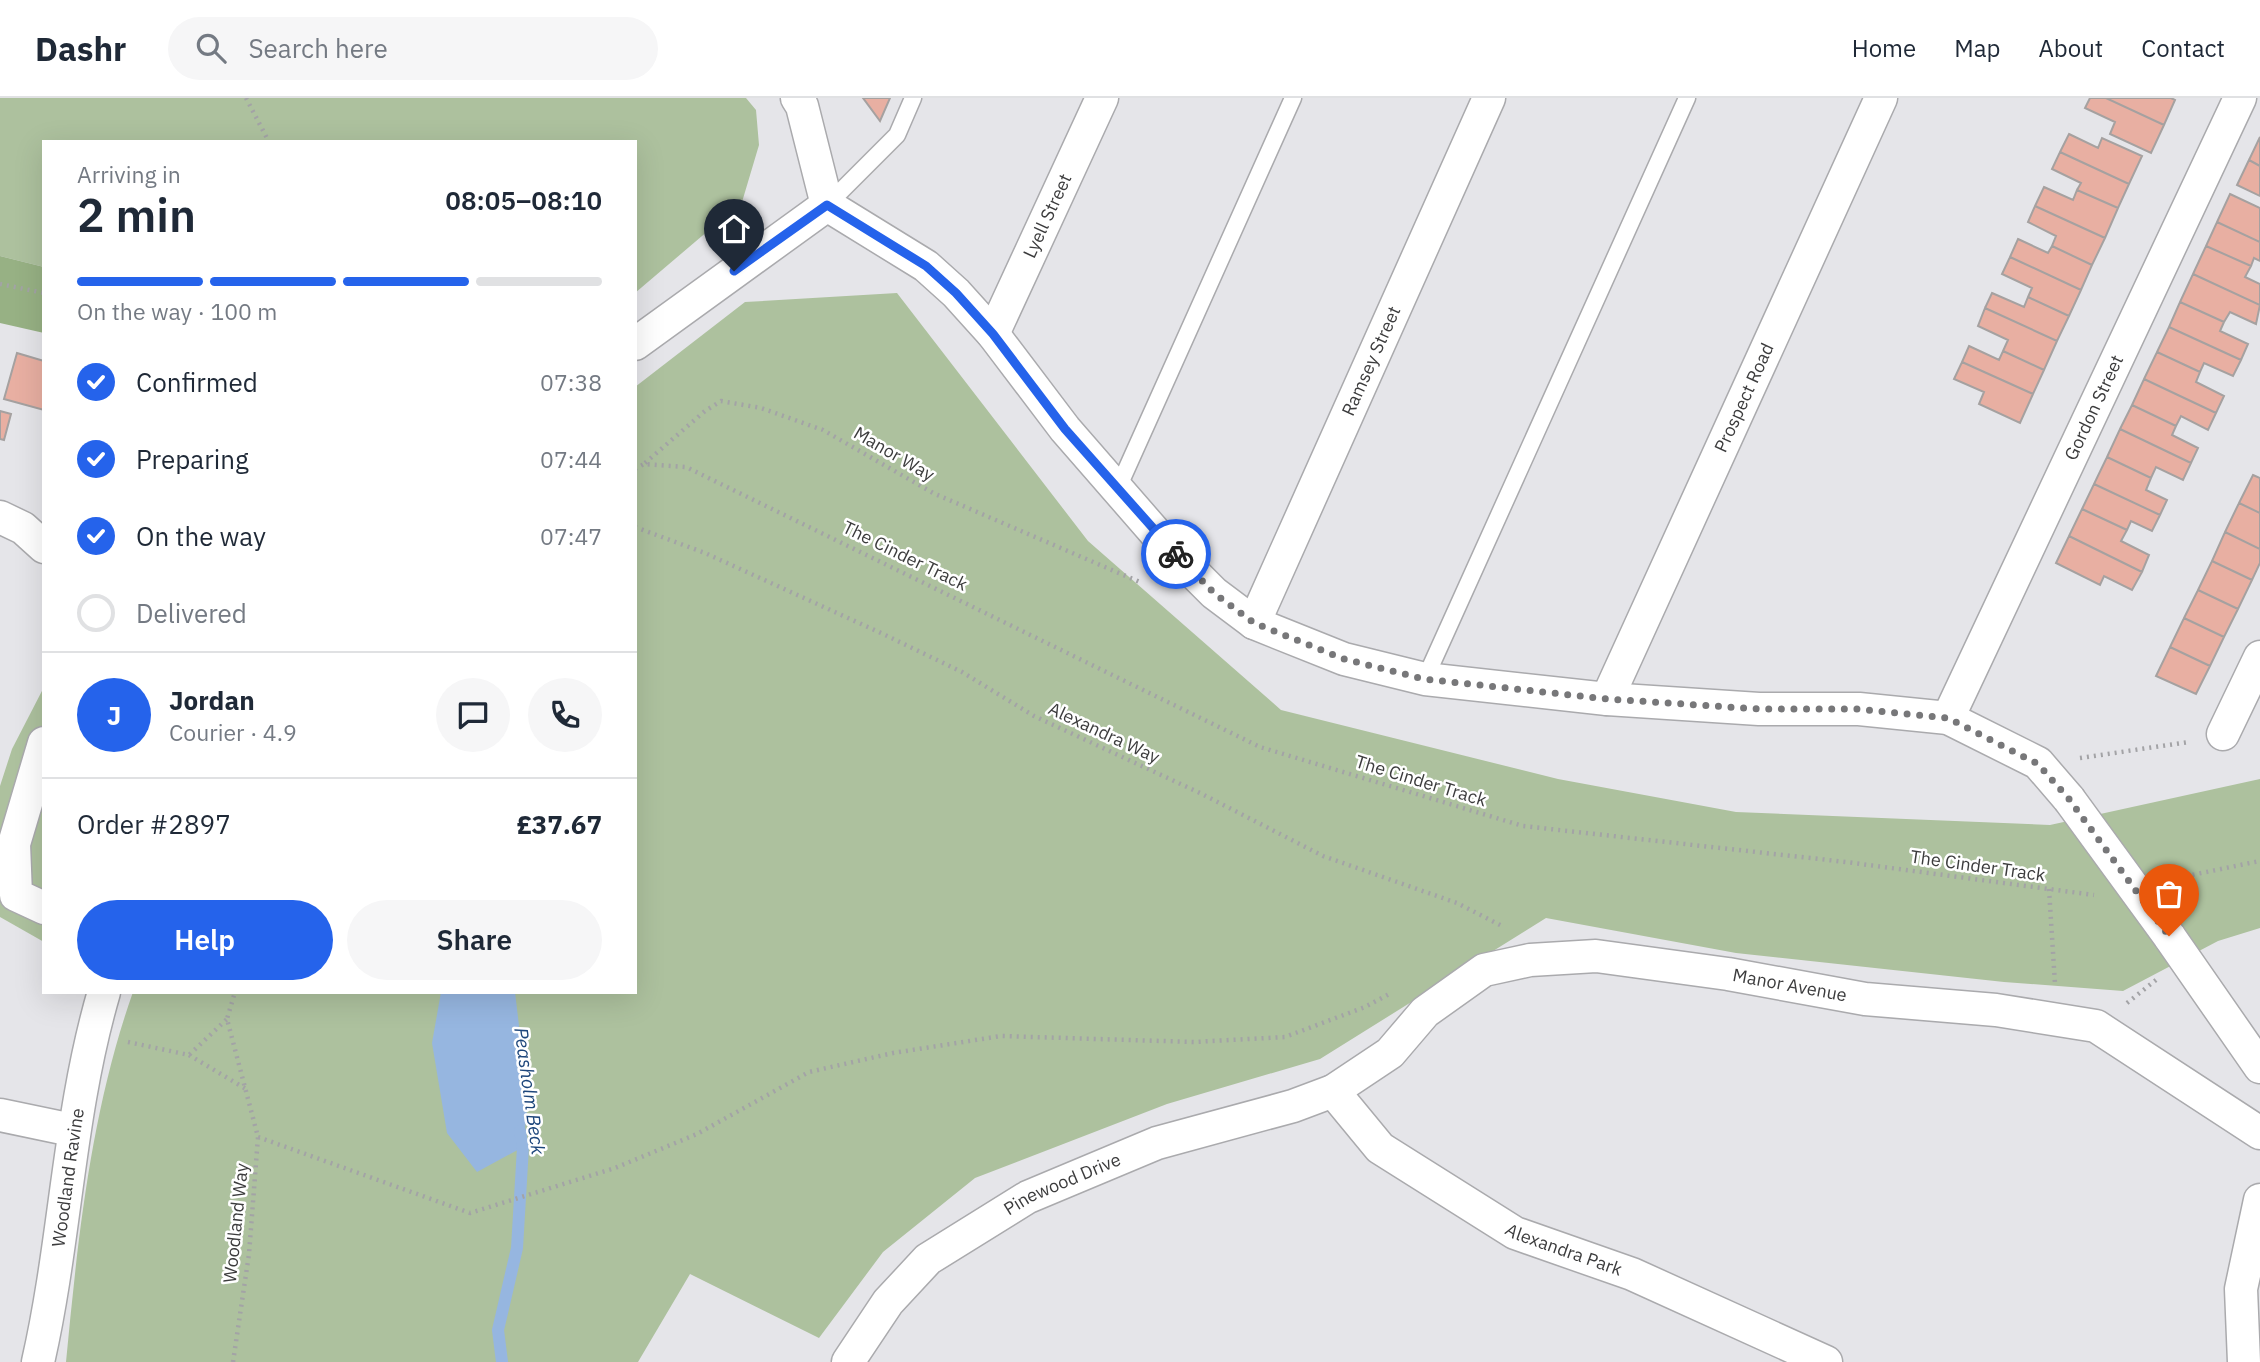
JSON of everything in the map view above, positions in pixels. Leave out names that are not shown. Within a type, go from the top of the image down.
[{"type":"street","points":[[797,98],[803,106],[827,205],[926,266],[993,334],[1065,429],[1166,545],[1214,593],[1254,623],[1344,659],[1424,679],[1607,699],[1759,709],[1858,709],[1948,718],[2038,764],[2069,799],[2260,1067]]},
{"type":"street","name":"Lyell Street","points":[[993,334],[1102,98]]},
{"type":"street","name":"Ramsey Street","points":[[1254,623],[1489,98]]},
{"type":"street","name":"Prospect Road","points":[[1607,699],[1881,98]]},
{"type":"street","name":"Gordon Street","points":[[1948,718],[2241,98]]},
{"type":"street","points":[[637,343],[827,205]]},
{"type":"street","points":[[0,517],[23,528],[42,545]]},
{"type":"street","points":[[2224,734],[2260,657]]},
{"type":"street","points":[[42,750],[14,844],[16,895],[42,907]]},
{"type":"street","name":"Manor Avenue","points":[[1333,1091],[1391,1053],[1425,1012],[1483,970],[1530,960],[1596,956],[1728,974],[1865,999],[1996,1010],[2096,1026],[2260,1133]]},
{"type":"street","name":"Woodland Ravine","points":[[37,1362],[62,1214],[72,1130],[90,1041],[103,994]]},
{"type":"street","name":"Pinewood Drive","points":[[848,1362],[888,1302],[928,1259],[1028,1197],[1157,1143],[1293,1106],[1333,1091]]},
{"type":"street","name":"Alexandra Park","points":[[1333,1091],[1380,1148],[1515,1233],[1632,1274],[1825,1362]]},
{"type":"street","points":[[0,1115],[72,1130]]},
{"type":"street","points":[[2244,1362],[2241,1289],[2260,1200]]},
{"type":"lane","points":[[827,205],[897,135],[913,98]]},
{"type":"lane","points":[[1118,488],[1293,98]]},
{"type":"lane","points":[[1424,679],[1687,98]]},
{"type":"path","points":[[246,98],[268,140]]},
{"type":"path","points":[[0,284],[42,293]]},
{"type":"path","name":"Manor Way","points":[[644,464],[705,411],[722,401],[761,408],[823,430],[933,492],[1142,583]]},
{"type":"path","points":[[637,468],[644,464]]},
{"type":"path","name":"The Cinder Track","points":[[644,464],[687,467],[1260,747],[1524,826],[1833,860],[2092,895],[2105,892]]},
{"type":"path","name":"Alexandra Way","points":[[637,528],[705,553],[881,633],[962,672],[1034,716],[1200,793],[1323,856],[1457,903],[1505,928]]},
{"type":"path","points":[[2038,764],[2155,749],[2224,734]]},
{"type":"path","points":[[2169,880],[2260,862]]},
{"type":"path","points":[[2049,889],[2058,1019]]},
{"type":"path","points":[[2096,1026],[2176,948]]},
{"type":"path","points":[[258,1137],[470,1213],[546,1187],[615,1168],[697,1134],[809,1072],[821,1069],[893,1053],[1001,1036],[1194,1042],[1285,1037],[1365,1007],[1398,989]]},
{"type":"path","points":[[189,1055],[227,1019],[234,994]]},
{"type":"path","name":"Woodland Way","points":[[227,1019],[258,1137],[250,1254],[233,1362]]},
{"type":"path","points":[[116,1039],[189,1055],[246,1088]]},
{"type":"green space","points":[[0,98],[746,98],[756,110],[759,145],[742,202],[637,291],[637,140],[42,140],[42,266],[0,256]]},
{"type":"green space","points":[[0,256],[42,266],[42,333],[0,323]]},
{"type":"green space","points":[[897,293],[1088,541],[1281,710],[1558,779],[1736,812],[2050,825],[2260,779],[2260,928],[2218,941],[2123,991],[2004,982],[1736,953],[1546,918],[1320,1059],[1167,1104],[975,1178],[883,1252],[819,1338],[690,1274],[638,1362],[66,1362],[88,1175],[106,1082],[132,994],[637,994],[637,385],[745,302]]},
{"type":"green space","points":[[42,691],[42,941],[0,917],[0,786],[12,749]]},
{"type":"water","points":[[441,994],[515,994],[528,1101],[523,1147],[477,1172],[447,1133],[432,1043]]},
{"type":"building","points":[[863,98],[890,98],[880,121]]},
{"type":"building","points":[[2090,98],[2106,98],[2164,125],[2151,153],[2110,134],[2115,122],[2085,108]]},
{"type":"building","points":[[2106,98],[2171,98],[2175,100],[2164,125]]},
{"type":"building","points":[[2069,134],[2098,148],[2102,138],[2142,156],[2129,184],[2060,152]]},
{"type":"building","points":[[2260,137],[2260,166],[2249,160]]},
{"type":"building","points":[[2060,152],[2129,184],[2118,208],[2077,190],[2081,183],[2052,169]]},
{"type":"building","points":[[2249,160],[2260,166],[2260,196],[2237,185]]},
{"type":"building","points":[[2044,187],[2073,200],[2077,190],[2118,208],[2105,238],[2035,206]]},
{"type":"building","points":[[2230,194],[2260,208],[2260,242],[2217,222]]},
{"type":"building","points":[[2035,206],[2105,238],[2092,265],[2052,246],[2056,236],[2028,222]]},
{"type":"building","points":[[2217,222],[2260,242],[2260,261],[2254,258],[2251,266],[2206,246]]},
{"type":"building","points":[[2018,239],[2048,253],[2052,246],[2092,265],[2081,290],[2010,257]]},
{"type":"building","points":[[2206,246],[2251,266],[2245,277],[2260,284],[2260,305],[2193,274]]},
{"type":"building","points":[[2010,257],[2081,290],[2069,316],[2028,297],[2032,288],[2002,274]]},
{"type":"building","points":[[2193,274],[2260,305],[2256,324],[2230,312],[2224,322],[2180,302]]},
{"type":"building","points":[[1992,293],[2024,307],[2028,297],[2069,316],[2057,341],[1985,308]]},
{"type":"building","points":[[2180,302],[2224,322],[2220,331],[2248,344],[2241,360],[2169,327]]},
{"type":"building","points":[[1985,308],[2057,341],[2044,370],[2003,351],[2008,340],[1978,326]]},
{"type":"building","points":[[2169,327],[2241,360],[2233,376],[2204,363],[2200,372],[2157,352]]},
{"type":"building","points":[[1969,346],[1999,360],[2003,351],[2044,370],[2033,394],[1962,362]]},
{"type":"building","points":[[2157,352],[2200,372],[2196,382],[2224,396],[2216,413],[2144,379]]},
{"type":"building","points":[[17,353],[42,360],[42,409],[4,399]]},
{"type":"building","points":[[1962,362],[2033,394],[2020,423],[1979,404],[1984,392],[1954,379]]},
{"type":"building","points":[[2144,379],[2216,413],[2208,430],[2181,416],[2176,426],[2132,405]]},
{"type":"building","points":[[2132,405],[2176,426],[2172,435],[2198,448],[2191,463],[2120,429]]},
{"type":"building","points":[[0,411],[11,414],[4,440],[0,439]]},
{"type":"building","points":[[2120,429],[2191,463],[2183,480],[2156,467],[2151,478],[2107,457]]},
{"type":"building","points":[[2107,457],[2151,478],[2146,490],[2167,500],[2160,515],[2094,484]]},
{"type":"building","points":[[2253,475],[2260,478],[2260,513],[2239,503]]},
{"type":"building","points":[[2094,484],[2160,515],[2152,531],[2131,521],[2127,530],[2082,509]]},
{"type":"building","points":[[2239,503],[2260,513],[2260,549],[2225,532]]},
{"type":"building","points":[[2082,509],[2127,530],[2121,541],[2149,555],[2142,572],[2069,536]]},
{"type":"building","points":[[2225,532],[2260,549],[2260,563],[2252,580],[2212,561]]},
{"type":"building","points":[[2069,536],[2142,572],[2132,590],[2104,576],[2100,585],[2056,563]]},
{"type":"building","points":[[2212,561],[2252,580],[2238,609],[2198,590]]},
{"type":"building","points":[[2198,590],[2238,609],[2224,637],[2184,618]]},
{"type":"building","points":[[2184,618],[2224,637],[2210,666],[2170,647]]},
{"type":"building","points":[[2170,647],[2210,666],[2196,694],[2156,676]]},
{"type":"waterway","name":"Peasholm Beck","points":[[502,1362],[498,1330],[517,1248],[523,1147],[520,1131]]},
{"type":"way so far","points":[[1176,554],[1214,593],[1254,623],[1344,659],[1424,679],[1607,699],[1759,709],[1858,709],[1948,718],[2038,764],[2069,799],[2169,936]]},
{"type":"route","points":[[734,271],[827,205],[926,266],[956,293],[993,334],[1065,429],[1176,554]]}]
